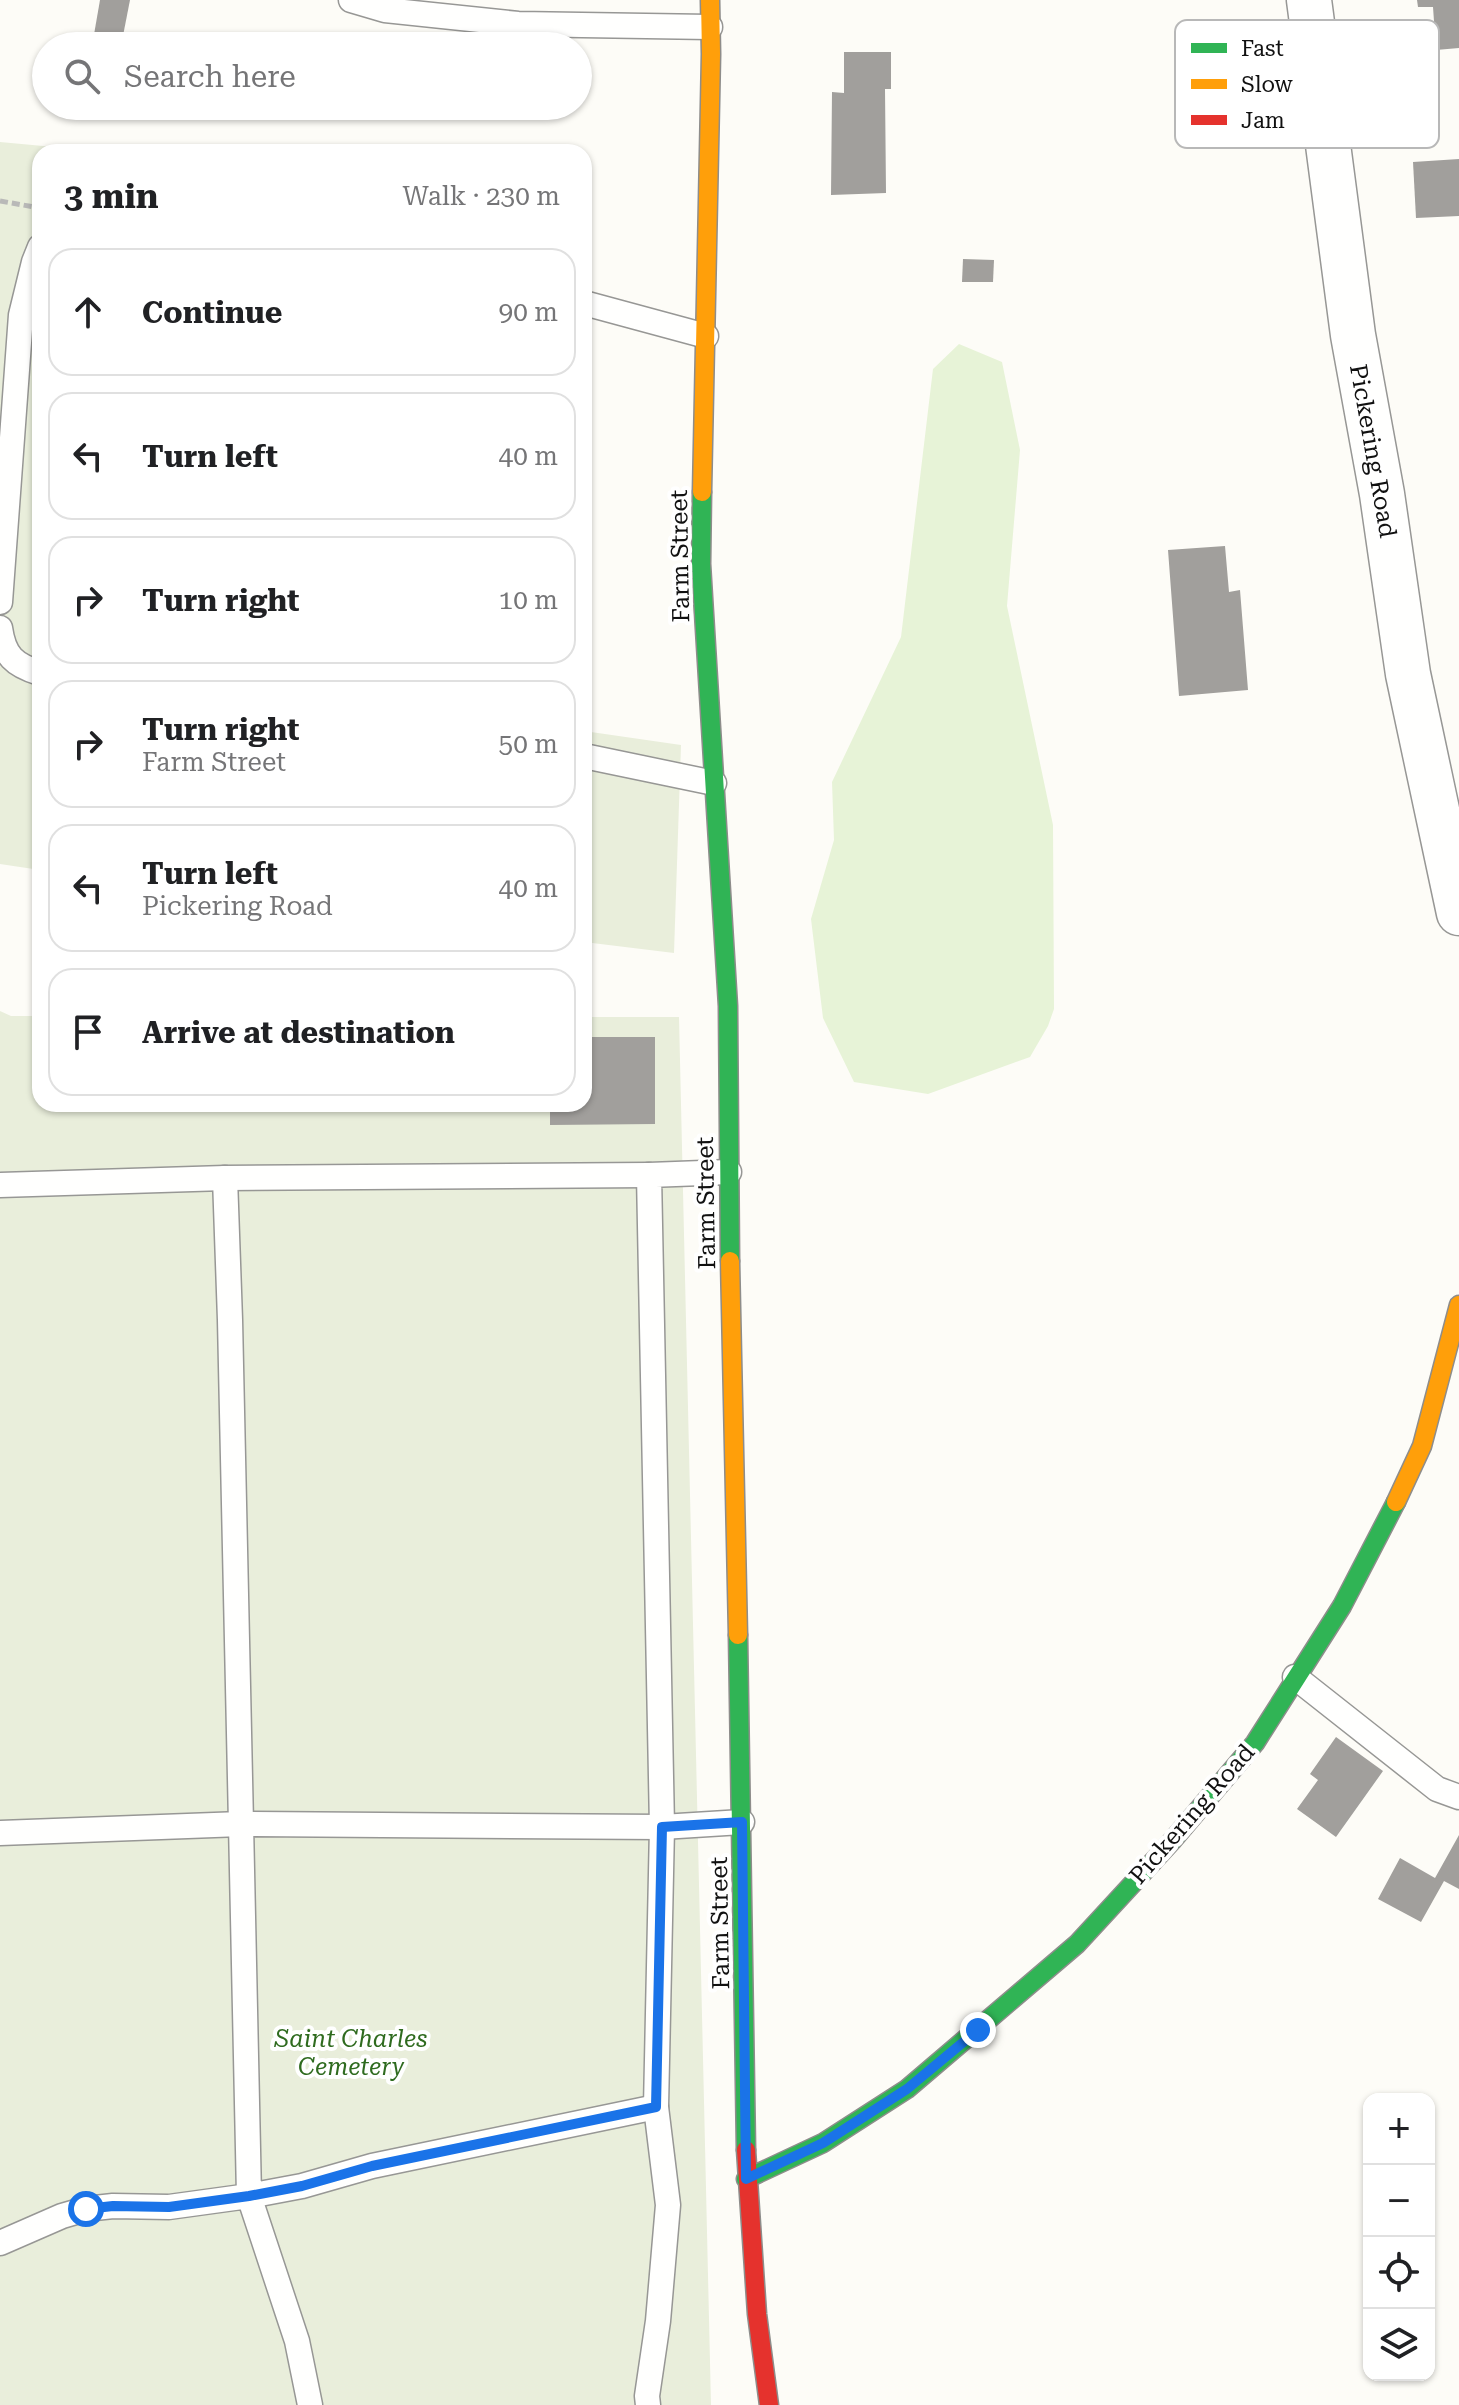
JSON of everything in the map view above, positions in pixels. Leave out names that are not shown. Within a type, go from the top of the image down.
[{"type":"street","name":"Farm Street","points":[[710,0],[701,564],[728,1006],[746,2179],[757,2314],[769,2405]]},
{"type":"street","name":"Pickering Road","points":[[1309,0],[1312,20]]},
{"type":"street","name":"Pickering Road","points":[[1328,148],[1353,335],[1382,494],[1408,674],[1458,904]]},
{"type":"street","name":"Pickering Road","points":[[746,2179],[823,2143],[907,2089],[1077,1944],[1172,1841],[1255,1743],[1342,1606],[1385,1526],[1422,1446],[1459,1305]]},
{"type":"lane","points":[[351,0],[385,10],[518,24],[710,27]]},
{"type":"lane","points":[[0,602],[21,315],[32,270]]},
{"type":"lane","points":[[592,305],[706,336]]},
{"type":"lane","points":[[0,628],[2,643],[11,659],[32,671]]},
{"type":"lane","points":[[592,758],[714,783]]},
{"type":"lane","points":[[0,1185],[225,1178],[729,1172]]},
{"type":"lane","points":[[648,2405],[668,2205],[656,2107],[662,1827],[649,1175]]},
{"type":"lane","points":[[225,1178],[249,2196],[297,2341],[310,2405]]},
{"type":"lane","points":[[1295,1677],[1437,1789],[1459,1797]]},
{"type":"lane","points":[[0,1833],[241,1824],[662,1827],[742,1822]]},
{"type":"lane","points":[[0,2243],[86,2209],[169,2207],[249,2196],[302,2186],[372,2166],[656,2107]]},
{"type":"path","points":[[0,201],[32,207]]},
{"type":"green space","points":[[0,142],[32,145],[32,869],[0,864]]},
{"type":"green space","points":[[959,344],[1002,362],[1020,450],[1007,606],[1053,825],[1054,1009],[1030,1057],[928,1094],[854,1082],[823,1018],[811,919],[834,840],[832,782],[901,637],[933,369]]},
{"type":"green space","points":[[592,732],[681,745],[674,953],[592,943]]},
{"type":"green space","name":"Saint Charles Cemetery","points":[[0,1011],[11,1016],[32,1016],[32,1112],[592,1112],[592,1017],[679,1017],[711,2405],[0,2405]]},
{"type":"building","points":[[100,0],[130,0],[124,32],[94,32]]},
{"type":"building","points":[[1417,0],[1459,0],[1459,48],[1439,50],[1439,20],[1434,20],[1433,7],[1418,7]]},
{"type":"building","points":[[844,52],[891,52],[891,89],[885,89],[886,193],[831,195],[832,92],[844,93]]},
{"type":"building","points":[[1459,159],[1459,216],[1416,218],[1413,162]]},
{"type":"building","points":[[963,259],[994,260],[993,282],[962,282]]},
{"type":"building","points":[[1225,546],[1229,592],[1240,590],[1248,690],[1179,696],[1168,550]]},
{"type":"building","points":[[592,1037],[655,1037],[655,1124],[550,1125],[550,1112],[592,1112]]},
{"type":"building","points":[[1336,1737],[1383,1771],[1336,1837],[1297,1809],[1318,1780],[1310,1774]]},
{"type":"building","points":[[1459,1835],[1459,1889],[1444,1881],[1421,1922],[1378,1899],[1400,1858],[1435,1878]]},
{"type":"traffic: fast","points":[[702,492],[701,564],[728,1006],[730,1261]]},
{"type":"traffic: fast","points":[[746,2179],[823,2143],[907,2089],[1077,1944],[1172,1841],[1255,1743],[1342,1606],[1396,1502]]},
{"type":"traffic: fast","points":[[738,1635],[746,2150]]},
{"type":"traffic: slow","points":[[702,492],[710,0]]},
{"type":"traffic: slow","points":[[730,1261],[738,1635]]},
{"type":"traffic: slow","points":[[1396,1502],[1422,1446],[1459,1305]]},
{"type":"traffic: jam","points":[[746,2150],[757,2314],[769,2405]]},
{"type":"route","points":[[86,2209],[169,2207],[249,2196],[302,2186],[372,2166],[656,2107],[662,1827],[742,1822],[746,2179],[823,2143],[907,2089],[978,2030]]}]
